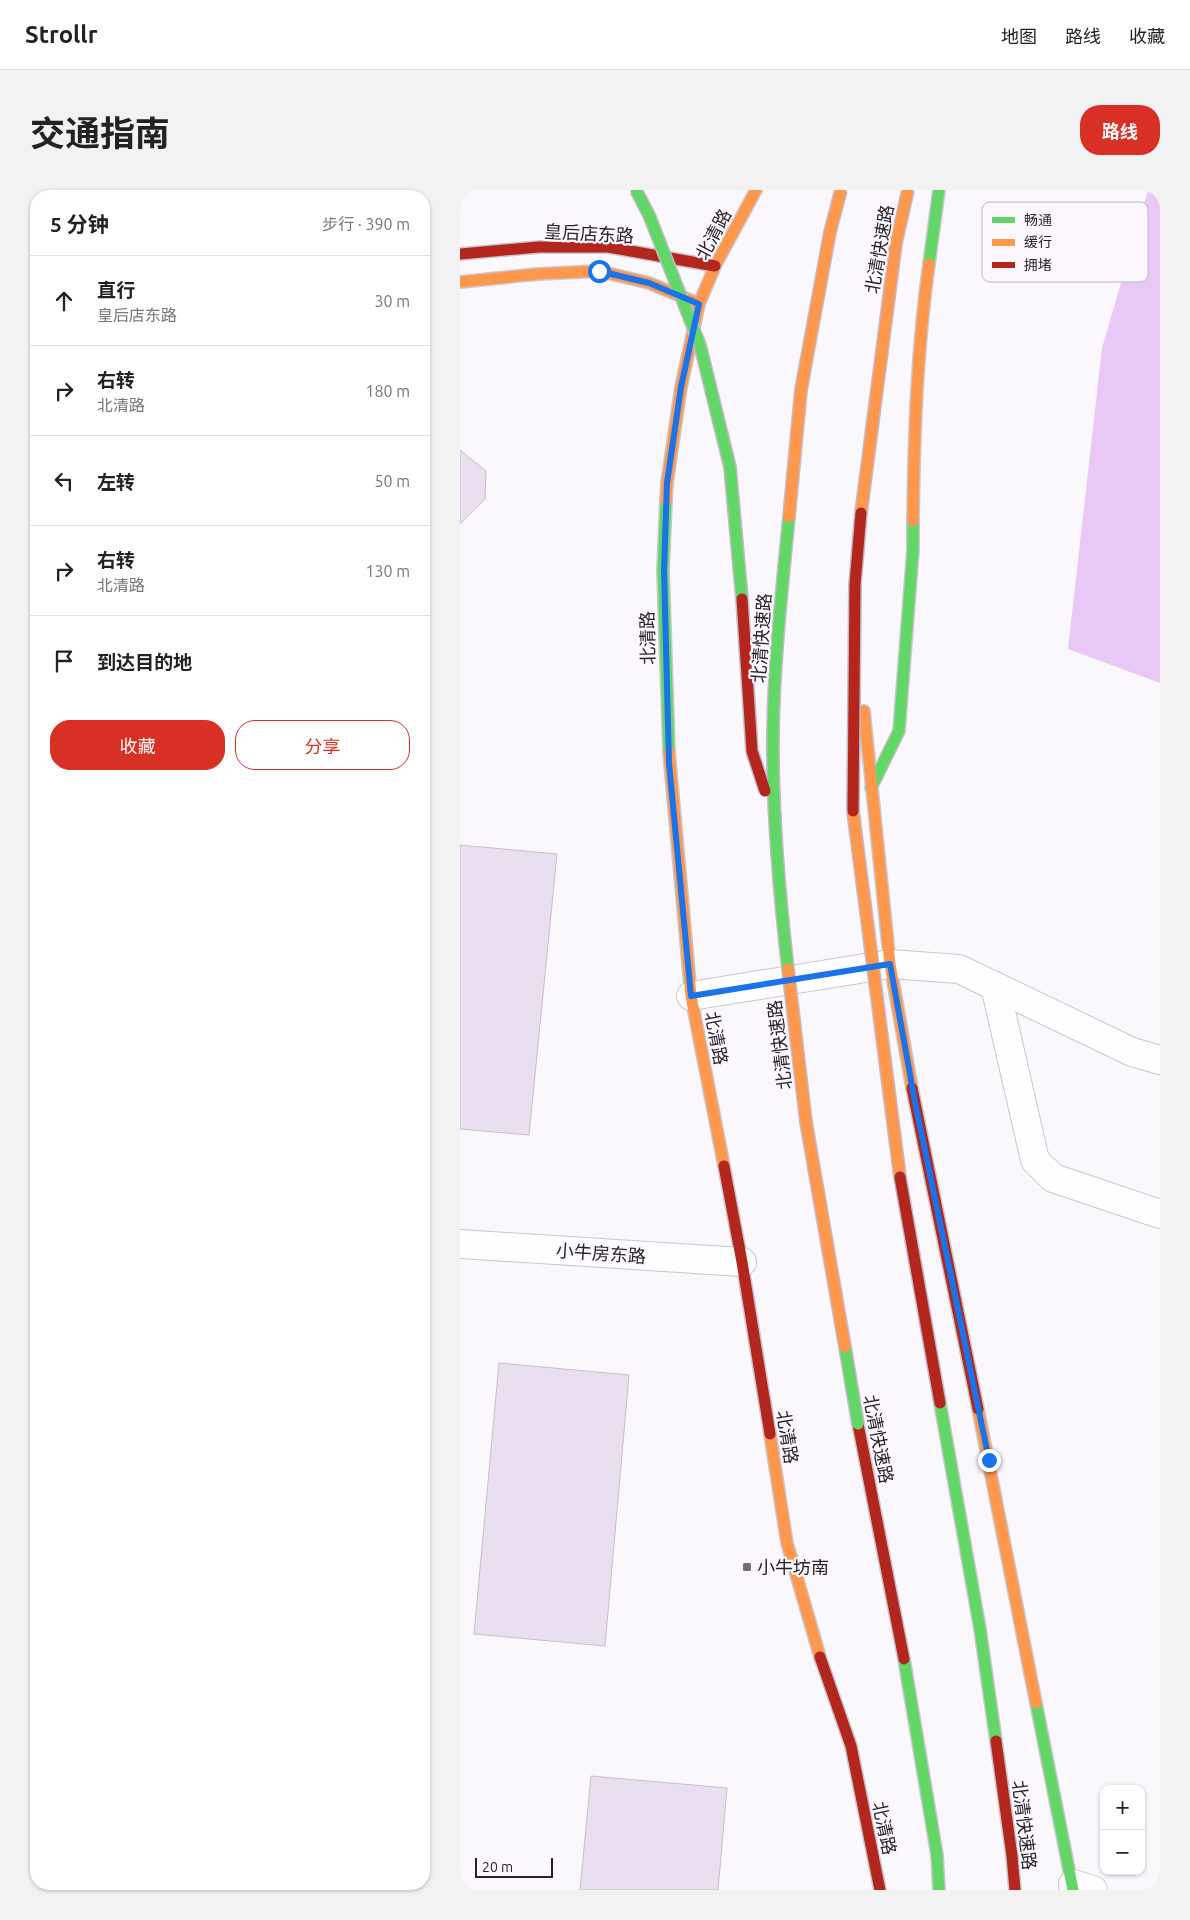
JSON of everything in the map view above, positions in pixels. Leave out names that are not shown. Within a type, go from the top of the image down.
[{"type":"main road","points":[[636,190],[700,344],[730,467],[752,751],[774,818]]},
{"type":"main road","name":"北清路","points":[[756,190],[715,266],[699,304],[681,387],[667,483],[664,570],[669,763],[691,996],[742,1262],[787,1543],[817,1649],[851,1746],[880,1890]]},
{"type":"main road","name":"北清快速路","points":[[841,190],[830,232],[801,390],[776,654],[773,734],[774,818],[785,941],[806,1122],[858,1424],[901,1639],[937,1855],[939,1890]]},
{"type":"main road","points":[[904,190],[891,242],[872,371],[862,528],[861,672],[871,788],[890,964],[915,1102],[1080,1888]]},
{"type":"main road","name":"北清快速路","points":[[908,190],[896,244],[874,404],[859,536],[855,584],[853,817],[896,1154],[980,1629],[1012,1856],[1015,1890]]},
{"type":"main road","points":[[871,788],[899,731],[913,550],[914,450],[922,315],[939,190]]},
{"type":"main road","name":"皇后店东路","points":[[460,254],[539,247],[608,247],[715,266]]},
{"type":"main road","points":[[460,282],[538,274],[599,271],[649,283],[699,304]]},
{"type":"street","points":[[691,996],[890,964],[959,968],[1132,1052],[1160,1060]]},
{"type":"street","points":[[995,986],[1034,1160],[1054,1178],[1160,1214]]},
{"type":"street","name":"小牛房东路","points":[[460,1244],[742,1262]]},
{"type":"shaded area","points":[[1148,190],[1160,190],[1160,683],[1068,649],[1102,348],[1121,282],[1148,282],[1148,202],[1145,202]]},
{"type":"building","points":[[460,450],[486,471],[485,499],[460,524]]},
{"type":"building","points":[[460,845],[557,854],[529,1135],[460,1129]]},
{"type":"building","points":[[499,1363],[629,1375],[605,1646],[474,1634]]},
{"type":"building","points":[[591,1776],[727,1788],[718,1890],[580,1890]]},
{"type":"traffic: fast","points":[[636,190],[649,215],[700,345],[730,467],[742,599]]},
{"type":"traffic: fast","points":[[929,264],[939,190]]},
{"type":"traffic: fast","points":[[666,501],[663,570],[669,752]]},
{"type":"traffic: fast","points":[[788,969],[777,852],[773,734],[777,652],[789,517]]},
{"type":"traffic: fast","points":[[871,788],[899,731],[913,550],[913,521]]},
{"type":"traffic: fast","points":[[845,1347],[858,1424]]},
{"type":"traffic: fast","points":[[940,1403],[980,1629],[996,1741]]},
{"type":"traffic: fast","points":[[904,1659],[937,1855],[939,1890]]},
{"type":"traffic: fast","points":[[1036,1703],[1073,1890]]},
{"type":"traffic: slow","points":[[666,501],[681,387],[699,304],[715,266],[756,190]]},
{"type":"traffic: slow","points":[[789,517],[801,390],[830,232],[841,190]]},
{"type":"traffic: slow","points":[[861,513],[896,243],[908,190]]},
{"type":"traffic: slow","points":[[913,521],[917,392],[929,264]]},
{"type":"traffic: slow","points":[[460,282],[538,274],[599,271],[649,283],[697,303]]},
{"type":"traffic: slow","points":[[864,711],[890,964],[912,1088]]},
{"type":"traffic: slow","points":[[669,752],[691,996],[724,1166]]},
{"type":"traffic: slow","points":[[853,811],[900,1177]]},
{"type":"traffic: slow","points":[[788,969],[806,1122],[845,1347]]},
{"type":"traffic: slow","points":[[978,1409],[1036,1703]]},
{"type":"traffic: slow","points":[[770,1434],[787,1543],[820,1657]]},
{"type":"traffic: jam","points":[[460,254],[539,247],[608,247],[715,266]]},
{"type":"traffic: jam","points":[[853,811],[855,584],[861,513]]},
{"type":"traffic: jam","points":[[742,599],[752,751],[765,791]]},
{"type":"traffic: jam","points":[[912,1088],[978,1409]]},
{"type":"traffic: jam","points":[[724,1166],[742,1262],[770,1434]]},
{"type":"traffic: jam","points":[[900,1177],[940,1403]]},
{"type":"traffic: jam","points":[[858,1424],[904,1659]]},
{"type":"traffic: jam","points":[[820,1657],[851,1746],[880,1890]]},
{"type":"traffic: jam","points":[[996,1741],[1015,1890]]},
{"type":"place","name":"小牛坊南","points":[[747,1567]]},
{"type":"route","points":[[599,271],[649,283],[699,304],[681,387],[667,483],[664,570],[669,763],[691,996],[890,964],[915,1102],[989,1460]]}]
